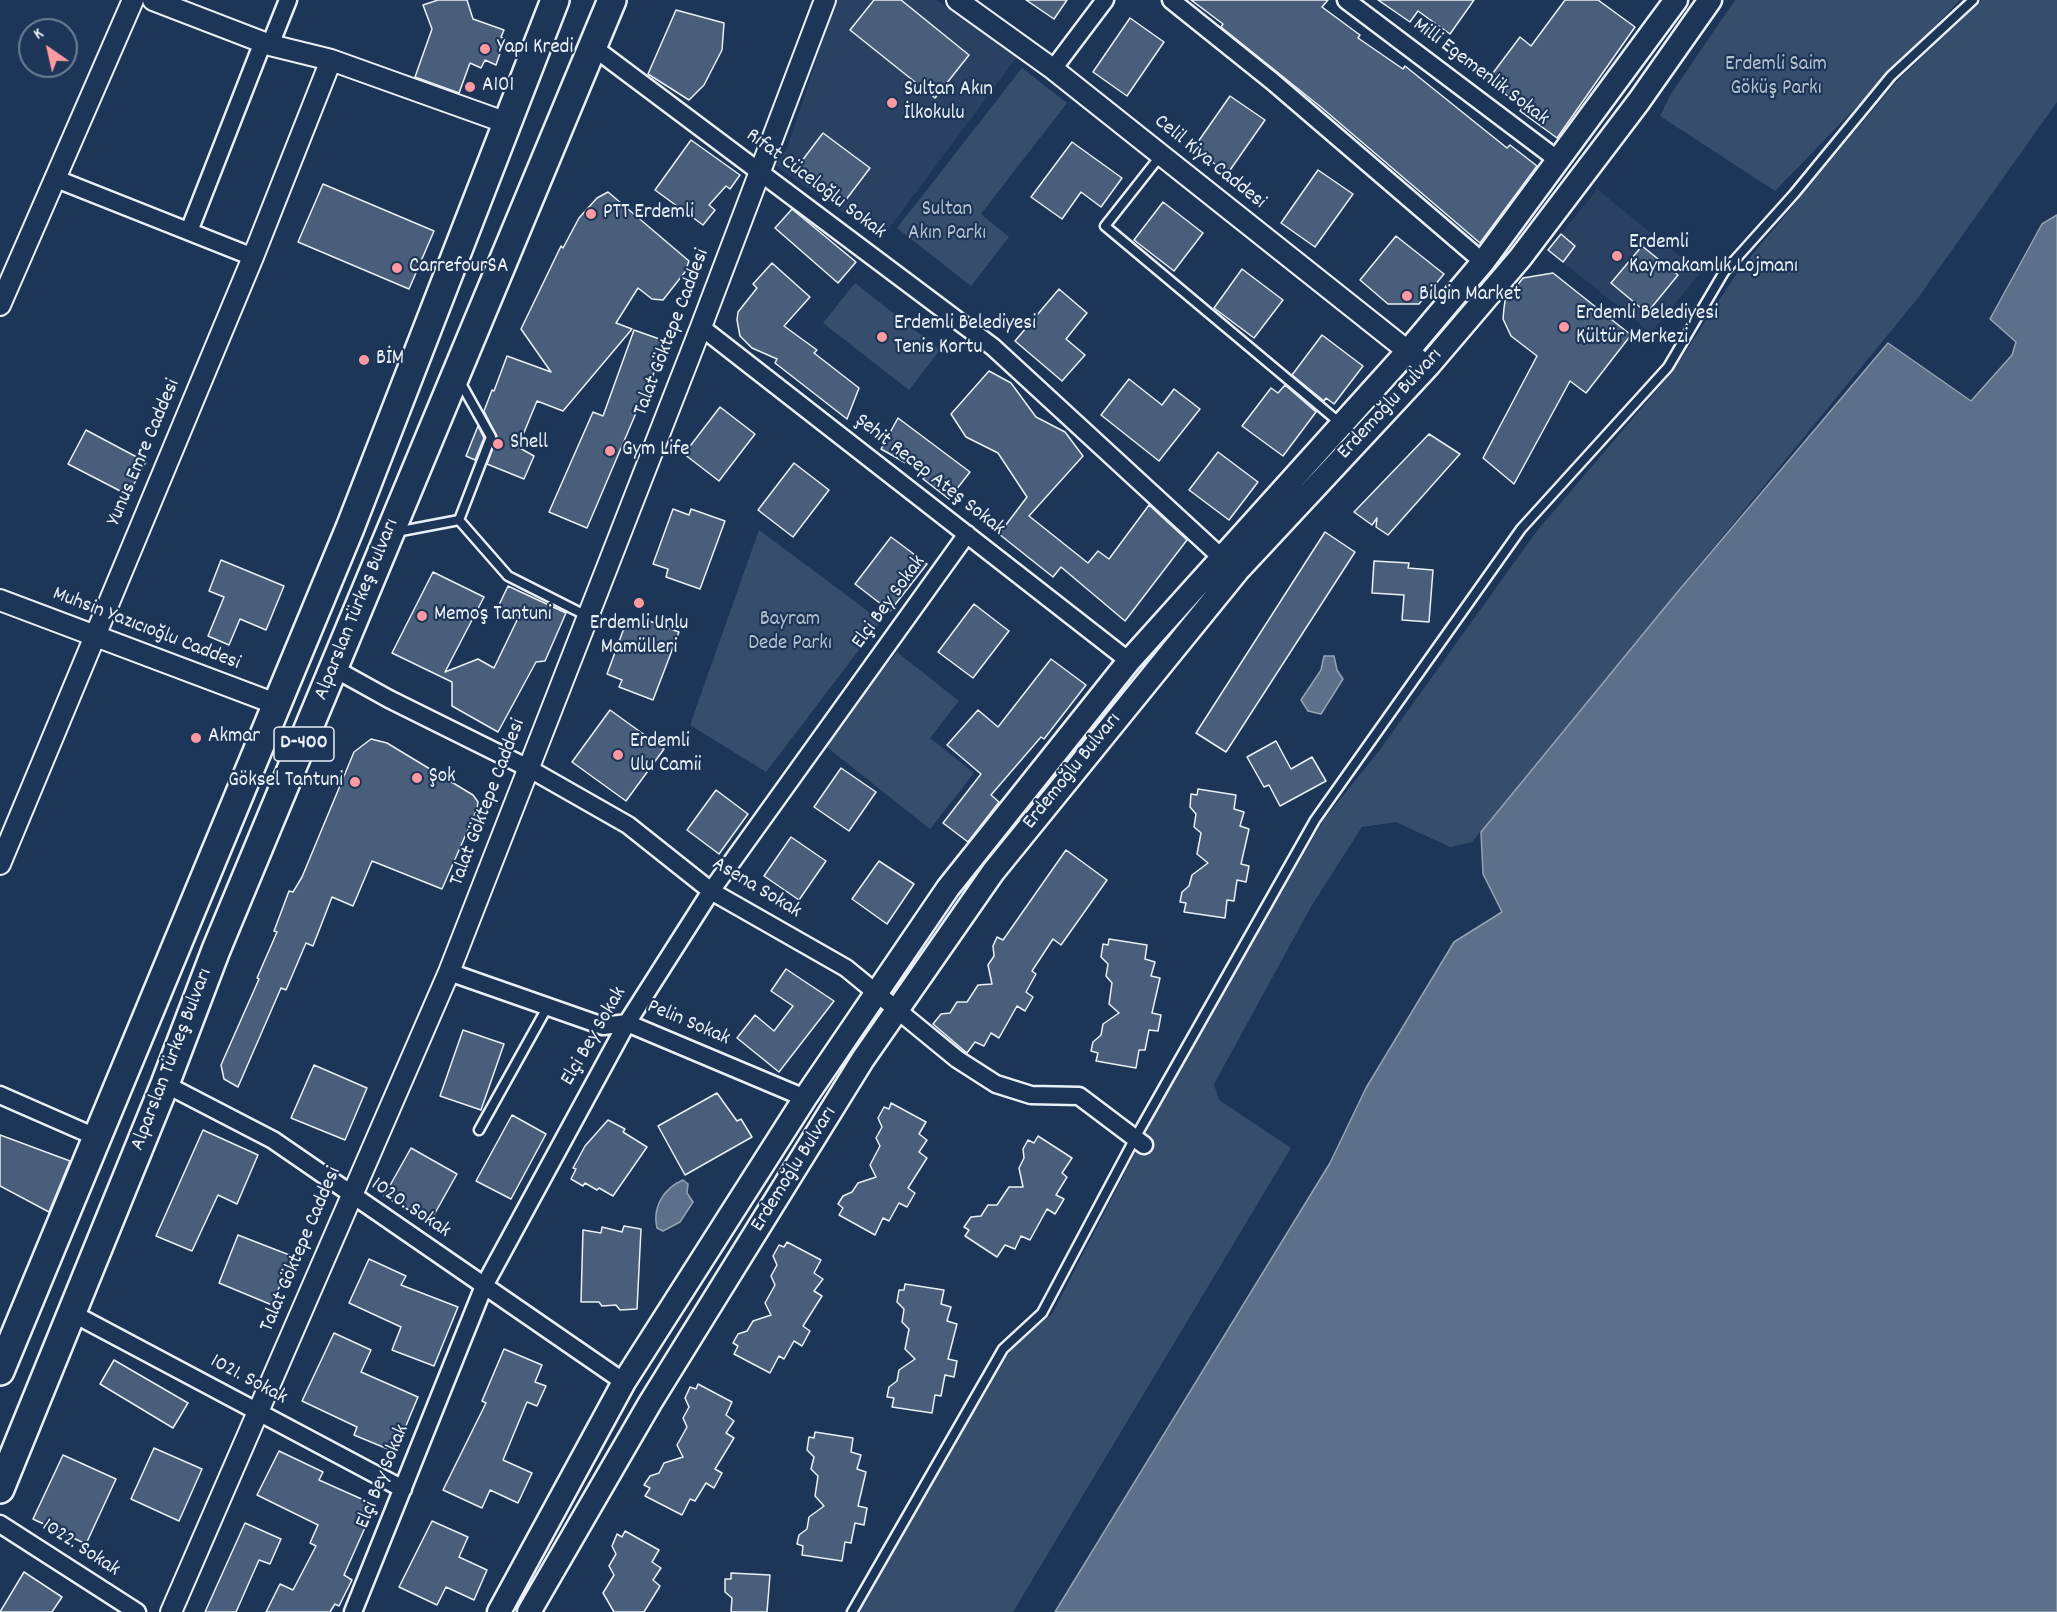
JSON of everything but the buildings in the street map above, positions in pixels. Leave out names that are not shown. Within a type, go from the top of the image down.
[{"type":"highway","name":"Alparslan Türkeş Bulvarı","points":[[0,1371],[350,528],[555,0]]},
{"type":"highway","name":"Alparslan Türkeş Bulvarı","points":[[0,1490],[165,1084],[216,950],[612,0]]},
{"type":"main road","name":"Erdemoğlu Bulvarı","points":[[529,1612],[650,1403],[863,1059],[899,1011],[993,872],[1238,570],[1428,366],[1520,258],[1639,101],[1710,0]]},
{"type":"main road","name":"Erdemoğlu Bulvarı","points":[[499,1612],[624,1382],[805,1098],[948,888],[1129,661],[1407,352],[1483,262],[1558,160],[1667,3]]},
{"type":"street","points":[[2,294],[133,0]]},
{"type":"street","points":[[153,0],[266,43],[331,60],[507,123]]},
{"type":"street","points":[[189,231],[266,43],[288,0]]},
{"type":"street","name":"Talat Göktepe Caddesi","points":[[171,1612],[448,972],[701,327],[825,0]]},
{"type":"street","name":"Celil Kiya Caddesi","points":[[957,0],[1053,69],[1407,352],[1428,366]]},
{"type":"street","points":[[1053,69],[1105,0]]},
{"type":"street","points":[[1172,0],[1272,81],[1483,262]]},
{"type":"street","name":"Milli Egemenlik Sokak","points":[[1346,0],[1558,160]]},
{"type":"street","name":"Rıfat Cüceloğlu Sokak","points":[[593,47],[993,347],[1221,557]]},
{"type":"street","name":"Yunus Emre Caddesi","points":[[0,864],[253,257],[331,60]]},
{"type":"street","points":[[54,178],[253,257]]},
{"type":"street","name":"Şehit Recep Ateş Sokak","points":[[701,327],[1129,661]]},
{"type":"street","name":"Elçi Bey Sokak","points":[[353,1612],[484,1286],[627,1023],[711,891],[967,534]]},
{"type":"street","name":"Muhsin Yazıcıoğlu Caddesi","points":[[0,600],[93,637],[276,704]]},
{"type":"street","name":"Asena Sokak","points":[[335,669],[528,768],[627,825],[711,891],[846,968],[957,1059],[996,1084],[1031,1095],[1079,1096],[1139,1142]]},
{"type":"street","name":"Pelin Sokak","points":[[448,972],[603,1026],[627,1023],[805,1098]]},
{"type":"street","name":"1020. Sokak","points":[[165,1084],[273,1140],[351,1196],[624,1382]]},
{"type":"street","points":[[0,1095],[98,1138]]},
{"type":"street","name":"1021. Sokak","points":[[72,1313],[403,1489]]},
{"type":"street","name":"1022. Sokak","points":[[0,1524],[136,1612]]},
{"type":"lane","points":[[852,1612],[1003,1349],[1042,1313],[1139,1142],[1315,820],[1521,530],[1668,367],[1724,272],[1794,194],[1891,76],[1973,0]]},
{"type":"lane","points":[[1161,155],[1105,226],[1341,423]]},
{"type":"lane","points":[[456,374],[491,437],[459,519]]},
{"type":"lane","points":[[459,519],[508,576],[588,616]]},
{"type":"lane","points":[[390,533],[459,519]]},
{"type":"lane","points":[[479,1130],[548,1006]]},
{"type":"shaded area","name":"Sultan Akın İlkokulu","points":[[836,0],[936,0],[1017,57],[881,239],[775,165],[787,149]]},
{"type":"shaded area","name":"Erdemli Kaymakamlık Lojmanı","points":[[1597,189],[1700,273],[1651,333],[1548,250]]},
{"type":"shaded area","points":[[2057,215],[2057,1612],[1055,1612],[1330,1163],[1366,1088],[1454,942],[1502,912],[1483,874],[1481,832],[1675,595],[1888,343],[1971,401],[2012,355],[2016,342],[1990,319],[2042,224]]},
{"type":"shaded area","points":[[1324,656],[1334,656],[1337,670],[1343,679],[1321,714],[1308,711],[1301,700],[1321,670]]},
{"type":"shaded area","points":[[683,1180],[688,1184],[687,1193],[693,1202],[680,1222],[663,1231],[657,1228],[658,1206],[665,1193]]},
{"type":"green space","name":"Erdemli Saim Göküş Parkı","points":[[1735,0],[1960,0],[1775,191],[1660,116],[1671,94]]},
{"type":"green space","points":[[1982,0],[2057,0],[2057,102],[1918,298],[1472,842],[1450,847],[1396,822],[1362,827],[1312,905],[1214,1084],[1219,1100],[1291,1148],[1013,1612],[858,1612],[1013,1346],[1052,1314],[1163,1099],[1324,819],[1379,751],[1536,532],[1673,371],[1737,273],[1896,82]]},
{"type":"green space","name":"Sultan Akın Parkı","points":[[1022,68],[1067,103],[981,214],[1009,237],[971,286],[897,228]]},
{"type":"green space","name":"Erdemli Belediyesi Tenis Kortu","points":[[855,283],[940,350],[909,390],[823,323]]},
{"type":"green space","name":"Bayram Dede Parkı","points":[[759,530],[881,621],[766,772],[690,725]]},
{"type":"green space","name":"Bayram Dede Parkı","points":[[897,652],[959,701],[930,738],[974,773],[930,829],[823,744]]},
{"type":"place","name":"Yapı Kredi","points":[[485,49]]},
{"type":"place","name":"A101","points":[[470,87]]},
{"type":"place","name":"Sultan Akın İlkokulu","points":[[892,103]]},
{"type":"place","name":"PTT Erdemli","points":[[591,214]]},
{"type":"place","name":"Erdemli Kaymakamlık Lojmanı","points":[[1617,256]]},
{"type":"place","name":"CarrefourSA","points":[[397,268]]},
{"type":"place","name":"Bilgin Market","points":[[1407,296]]},
{"type":"place","name":"Erdemli Belediyesi Kültür Merkezi","points":[[1564,327]]},
{"type":"place","name":"Erdemli Belediyesi Tenis Kortu","points":[[882,337]]},
{"type":"place","name":"BİM","points":[[364,360]]},
{"type":"place","name":"Shell","points":[[498,444]]},
{"type":"place","name":"Gym Life","points":[[610,451]]},
{"type":"place","name":"Erdemli Unlu Mamülleri","points":[[639,603]]},
{"type":"place","name":"Memoş Tantuni","points":[[422,616]]},
{"type":"place","name":"Akmar","points":[[196,738]]},
{"type":"place","name":"Erdemli Ulu Camii","points":[[618,755]]},
{"type":"place","name":"Şok","points":[[417,778]]},
{"type":"place","name":"Göksel Tantuni","points":[[355,782]]}]
